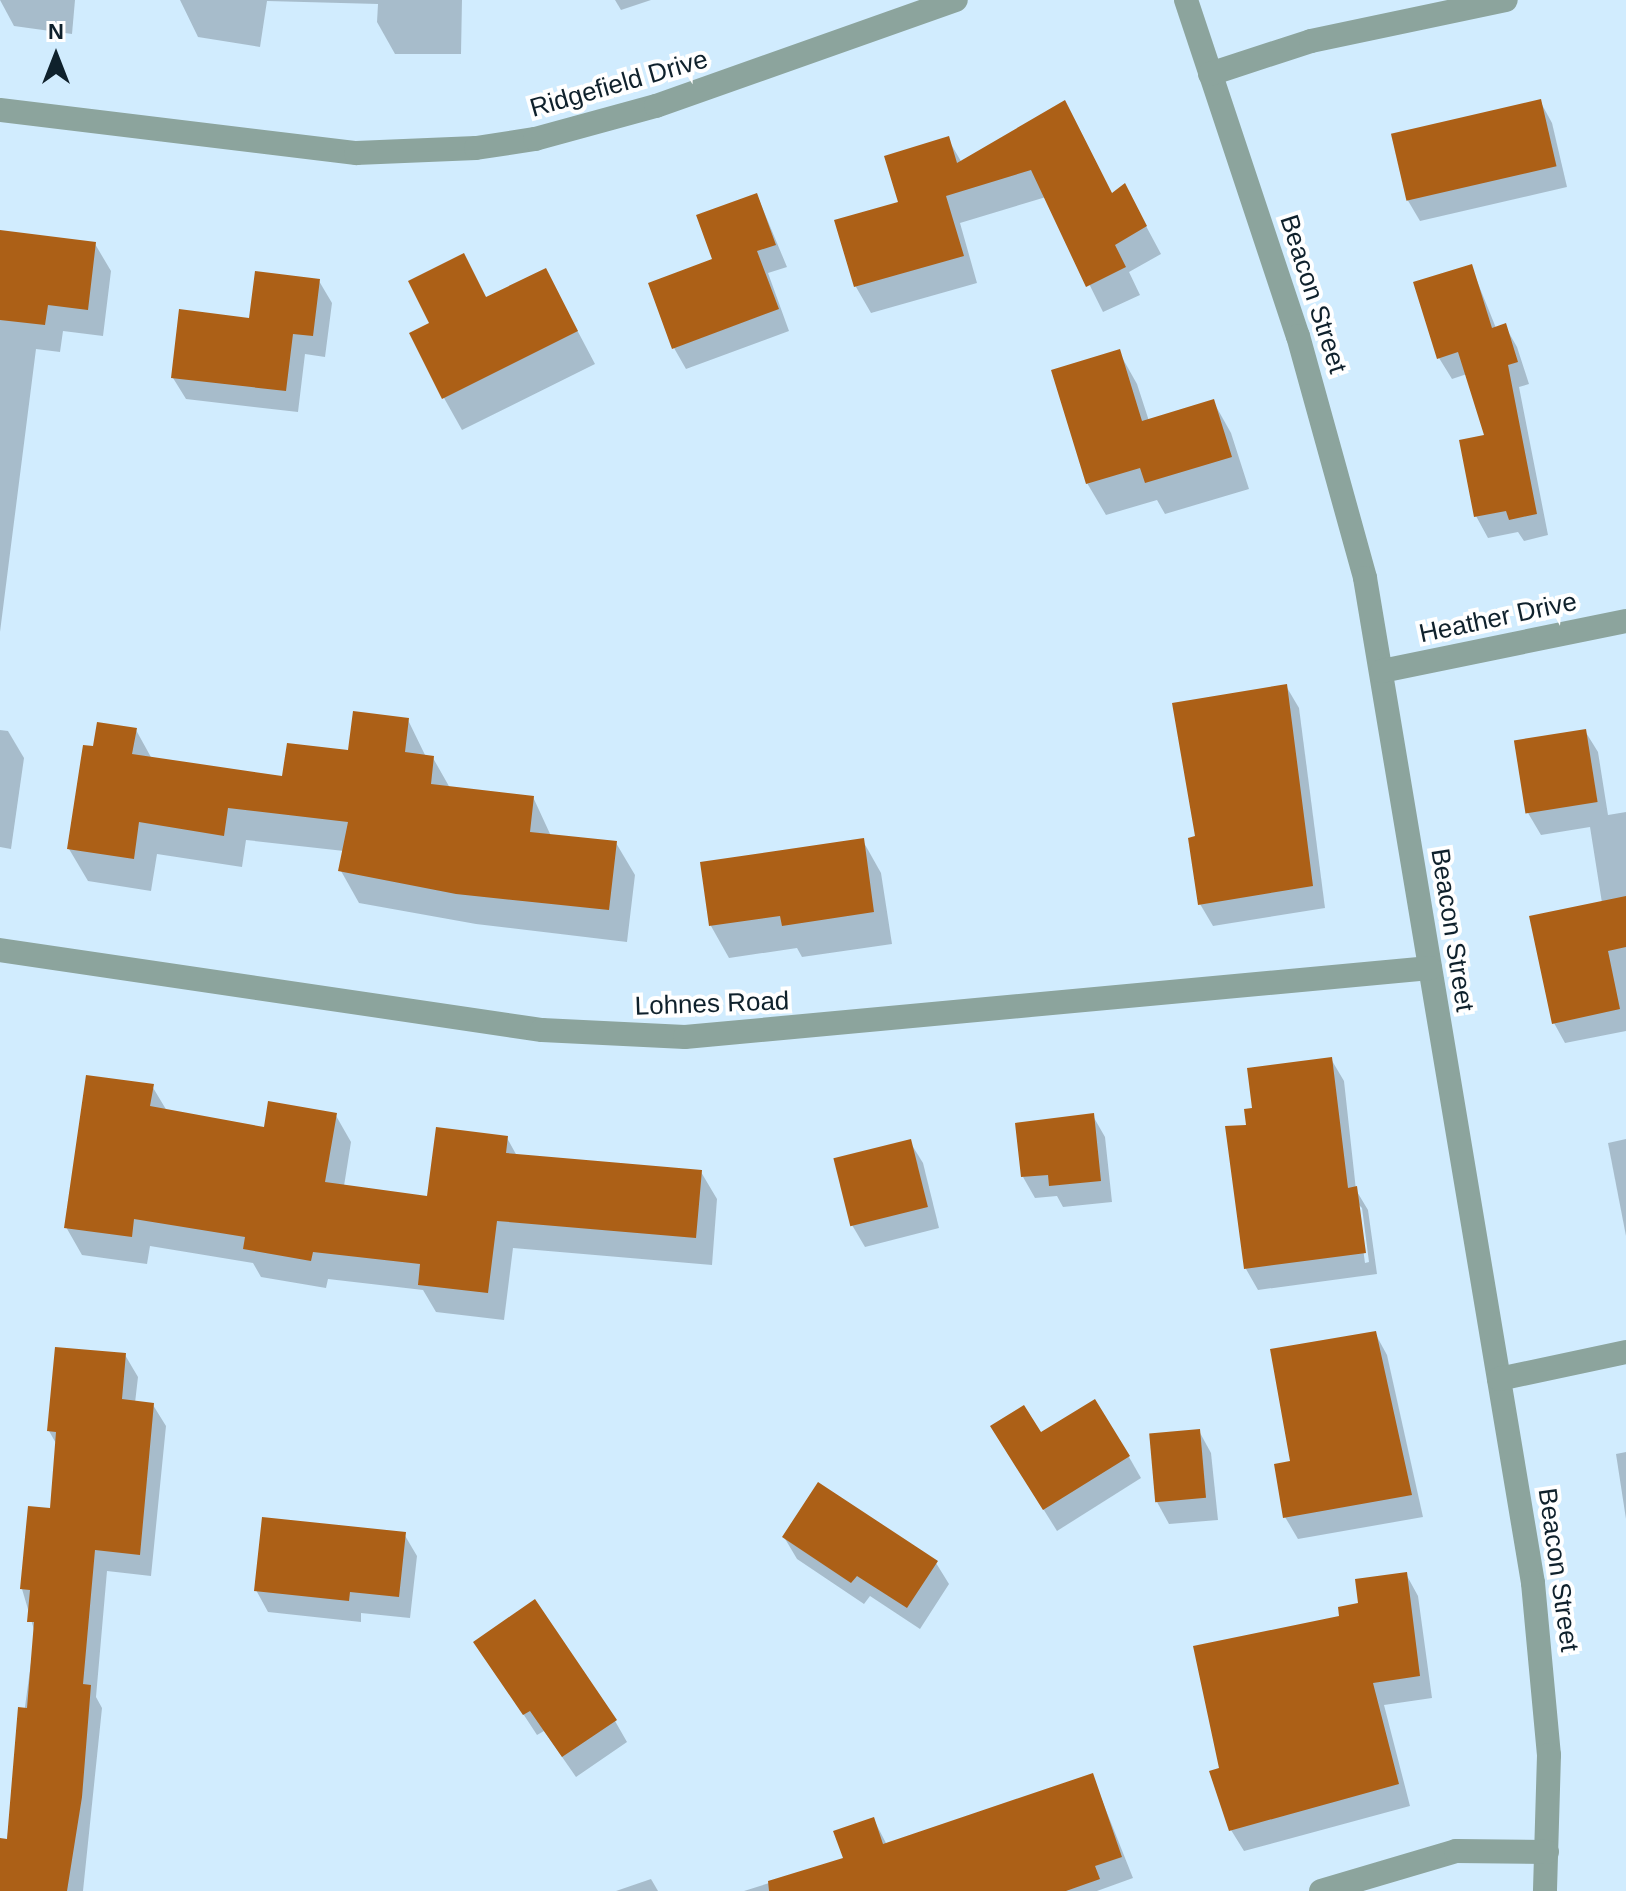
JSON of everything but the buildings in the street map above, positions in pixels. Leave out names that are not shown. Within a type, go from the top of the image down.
[{"type":"street","name":"Ridgefield Drive","points":[[0,110],[340,152],[476,148],[535,139],[656,106],[956,0]]},
{"type":"street","name":"Beacon Street","points":[[1186,0],[1321,412],[1365,578],[1499,1379],[1544,1670],[1545,1891]]},
{"type":"street","points":[[1210,74],[1311,41],[1506,0]]},
{"type":"street","name":"Heather Drive","points":[[1382,671],[1626,621]]},
{"type":"street","name":"Lohnes Road","points":[[0,950],[542,1030],[685,1037],[1430,968]]},
{"type":"street","points":[[1499,1379],[1626,1352]]},
{"type":"street","points":[[1321,1891],[1456,1851],[1547,1852]]}]
